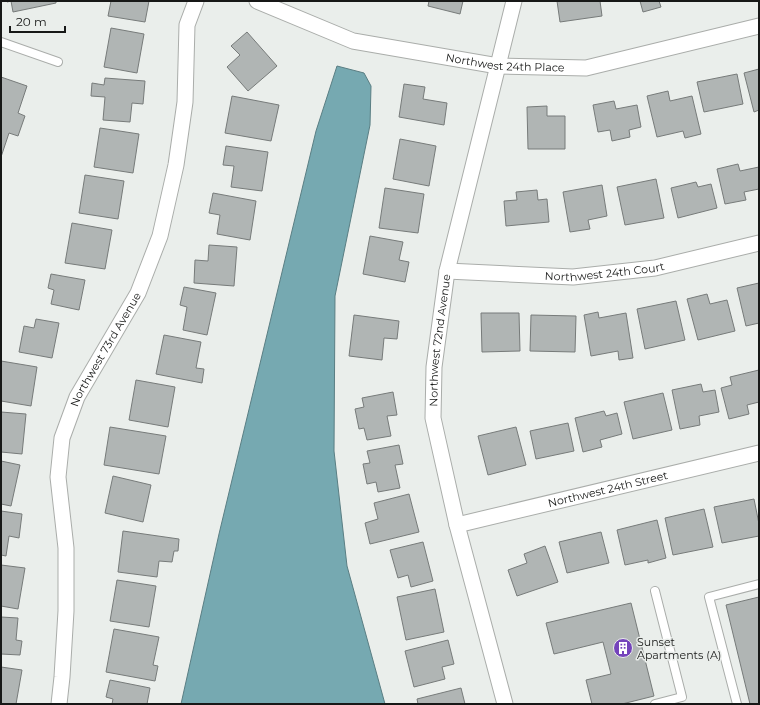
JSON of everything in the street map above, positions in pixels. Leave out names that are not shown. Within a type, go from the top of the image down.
[{"type":"street","name":"Northwest 73rd Avenue","points":[[59,704],[66,611],[66,548],[58,477],[62,438],[77,397],[138,293],[160,236],[176,165],[185,102],[187,25],[196,1]]},
{"type":"street","name":"Northwest 24th Place","points":[[257,1],[353,41],[498,66],[586,68],[759,26]]},
{"type":"street","name":"Northwest 72nd Avenue","points":[[505,704],[457,525],[433,418],[434,367],[447,271],[514,1]]},
{"type":"street","name":"Northwest 24th Court","points":[[447,271],[573,277],[654,268],[759,243]]},
{"type":"street","name":"Northwest 24th Street","points":[[457,525],[759,453]]},
{"type":"lane","points":[[1,42],[58,62]]},
{"type":"lane","points":[[737,704],[710,597],[759,584]]},
{"type":"lane","points":[[655,591],[683,701],[655,704]]},
{"type":"water","points":[[337,66],[364,73],[371,86],[370,125],[335,296],[334,451],[347,566],[385,704],[181,704],[219,534],[316,131]]},
{"type":"building","points":[[11,1],[56,1],[56,3],[13,12]]},
{"type":"building","points":[[111,1],[149,1],[145,22],[108,16]]},
{"type":"building","points":[[429,1],[463,1],[460,14],[428,6]]},
{"type":"building","points":[[557,1],[600,1],[602,16],[560,22]]},
{"type":"building","points":[[640,1],[659,1],[661,7],[643,12]]},
{"type":"building","points":[[111,28],[144,34],[137,73],[104,67]]},
{"type":"building","points":[[247,32],[277,66],[248,91],[227,67],[240,55],[231,46]]},
{"type":"building","points":[[759,69],[759,110],[754,112],[744,73]]},
{"type":"building","points":[[737,74],[743,104],[704,112],[697,82]]},
{"type":"building","points":[[1,77],[27,86],[18,113],[25,116],[18,136],[9,133],[1,157]]},
{"type":"building","points":[[105,78],[145,81],[143,104],[132,103],[130,122],[103,120],[105,97],[91,96],[92,83],[104,85]]},
{"type":"building","points":[[404,84],[425,87],[423,99],[447,103],[444,125],[399,117]]},
{"type":"building","points":[[668,91],[670,101],[692,96],[701,134],[685,138],[683,131],[657,137],[647,96]]},
{"type":"building","points":[[232,96],[279,105],[271,141],[225,133]]},
{"type":"building","points":[[614,101],[616,109],[637,105],[641,127],[629,130],[630,137],[612,141],[610,130],[598,132],[593,105]]},
{"type":"building","points":[[547,106],[547,116],[565,116],[565,149],[528,149],[527,107]]},
{"type":"building","points":[[100,128],[139,134],[133,173],[94,167]]},
{"type":"building","points":[[400,139],[436,146],[429,186],[393,179]]},
{"type":"building","points":[[226,146],[268,152],[262,191],[231,187],[234,166],[223,165]]},
{"type":"building","points":[[738,164],[740,171],[759,167],[759,189],[744,192],[746,200],[725,204],[717,169]]},
{"type":"building","points":[[85,175],[124,181],[118,219],[79,213]]},
{"type":"building","points":[[656,179],[664,218],[625,225],[617,187]]},
{"type":"building","points":[[696,182],[698,187],[711,184],[717,208],[678,218],[671,188]]},
{"type":"building","points":[[602,185],[607,216],[588,220],[590,229],[570,232],[563,192]]},
{"type":"building","points":[[385,188],[424,194],[418,233],[379,228]]},
{"type":"building","points":[[537,190],[538,200],[547,199],[549,222],[506,226],[504,201],[517,200],[516,192]]},
{"type":"building","points":[[213,193],[256,201],[250,240],[217,234],[220,215],[209,213]]},
{"type":"building","points":[[72,223],[112,230],[105,269],[65,263]]},
{"type":"building","points":[[370,236],[403,242],[399,260],[409,262],[405,282],[363,274]]},
{"type":"building","points":[[209,245],[237,247],[234,286],[194,283],[195,260],[208,261]]},
{"type":"building","points":[[51,274],[85,280],[79,310],[51,304],[54,290],[48,288]]},
{"type":"building","points":[[759,283],[759,323],[746,326],[737,288]]},
{"type":"building","points":[[184,287],[216,293],[207,335],[183,330],[187,307],[180,305]]},
{"type":"building","points":[[707,294],[710,304],[727,300],[735,331],[698,340],[687,299]]},
{"type":"building","points":[[676,301],[685,340],[645,349],[637,309]]},
{"type":"building","points":[[598,312],[599,318],[626,313],[633,358],[619,360],[618,351],[591,356],[584,315]]},
{"type":"building","points":[[481,313],[519,313],[520,351],[482,352]]},
{"type":"building","points":[[354,315],[399,321],[397,339],[384,338],[382,360],[349,356]]},
{"type":"building","points":[[531,315],[576,316],[575,352],[530,351]]},
{"type":"building","points":[[36,319],[59,323],[52,358],[19,352],[24,326],[34,328]]},
{"type":"building","points":[[164,335],[201,342],[196,368],[204,369],[202,383],[156,374]]},
{"type":"building","points":[[1,361],[37,367],[31,406],[1,401]]},
{"type":"building","points":[[759,370],[759,402],[747,405],[749,414],[729,419],[721,388],[732,385],[730,377]]},
{"type":"building","points":[[136,380],[175,387],[168,427],[129,420]]},
{"type":"building","points":[[701,384],[703,392],[715,390],[719,412],[699,416],[700,425],[680,429],[672,390]]},
{"type":"building","points":[[393,392],[397,415],[387,416],[391,436],[367,440],[364,428],[359,429],[355,409],[364,407],[362,398]]},
{"type":"building","points":[[663,393],[672,430],[633,439],[624,402]]},
{"type":"building","points":[[604,411],[606,416],[617,413],[622,434],[600,440],[602,447],[583,452],[575,418]]},
{"type":"building","points":[[1,412],[26,414],[22,454],[1,452]]},
{"type":"building","points":[[568,423],[574,451],[536,459],[530,431]]},
{"type":"building","points":[[110,427],[166,436],[159,474],[104,465]]},
{"type":"building","points":[[516,427],[526,465],[488,475],[478,436]]},
{"type":"building","points":[[399,445],[403,464],[395,465],[400,488],[378,492],[376,482],[367,484],[363,464],[370,463],[367,451]]},
{"type":"building","points":[[1,461],[20,465],[11,506],[1,504]]},
{"type":"building","points":[[113,476],[151,485],[143,522],[105,513]]},
{"type":"building","points":[[409,494],[419,532],[370,544],[365,523],[378,519],[374,503]]},
{"type":"building","points":[[754,499],[759,524],[759,536],[722,543],[714,507]]},
{"type":"building","points":[[704,509],[713,547],[673,555],[665,518]]},
{"type":"building","points":[[1,511],[22,514],[19,538],[9,536],[6,556],[1,555]]},
{"type":"building","points":[[657,520],[666,558],[648,563],[648,560],[625,565],[617,530]]},
{"type":"building","points":[[123,531],[179,539],[178,551],[174,551],[172,562],[159,561],[157,577],[118,572]]},
{"type":"building","points":[[601,532],[609,563],[567,573],[559,542]]},
{"type":"building","points":[[423,542],[433,581],[411,587],[408,575],[398,578],[390,550]]},
{"type":"building","points":[[545,546],[558,582],[517,596],[508,570],[527,563],[524,554]]},
{"type":"building","points":[[1,565],[25,568],[18,609],[1,606]]},
{"type":"building","points":[[117,580],[156,586],[149,627],[110,621]]},
{"type":"building","points":[[435,589],[444,632],[406,640],[397,597]]},
{"type":"building","points":[[759,597],[759,704],[750,704],[726,605]]},
{"type":"building","name":"Sunset Apartments (A)","points":[[631,603],[654,696],[622,704],[592,704],[586,680],[611,674],[603,642],[554,654],[546,623]]},
{"type":"building","points":[[1,617],[18,618],[16,640],[22,641],[20,655],[1,654]]},
{"type":"building","points":[[114,629],[159,637],[153,665],[158,666],[155,681],[106,672]]},
{"type":"building","points":[[448,640],[454,664],[442,667],[445,679],[414,687],[405,651]]},
{"type":"building","points":[[1,667],[22,670],[16,704],[1,704]]},
{"type":"building","points":[[110,680],[150,688],[147,704],[112,704],[113,699],[106,697]]},
{"type":"building","points":[[461,688],[465,704],[418,704],[417,699]]},
{"type":"place","name":"Sunset Apartments (A)","points":[[623,648]]}]
